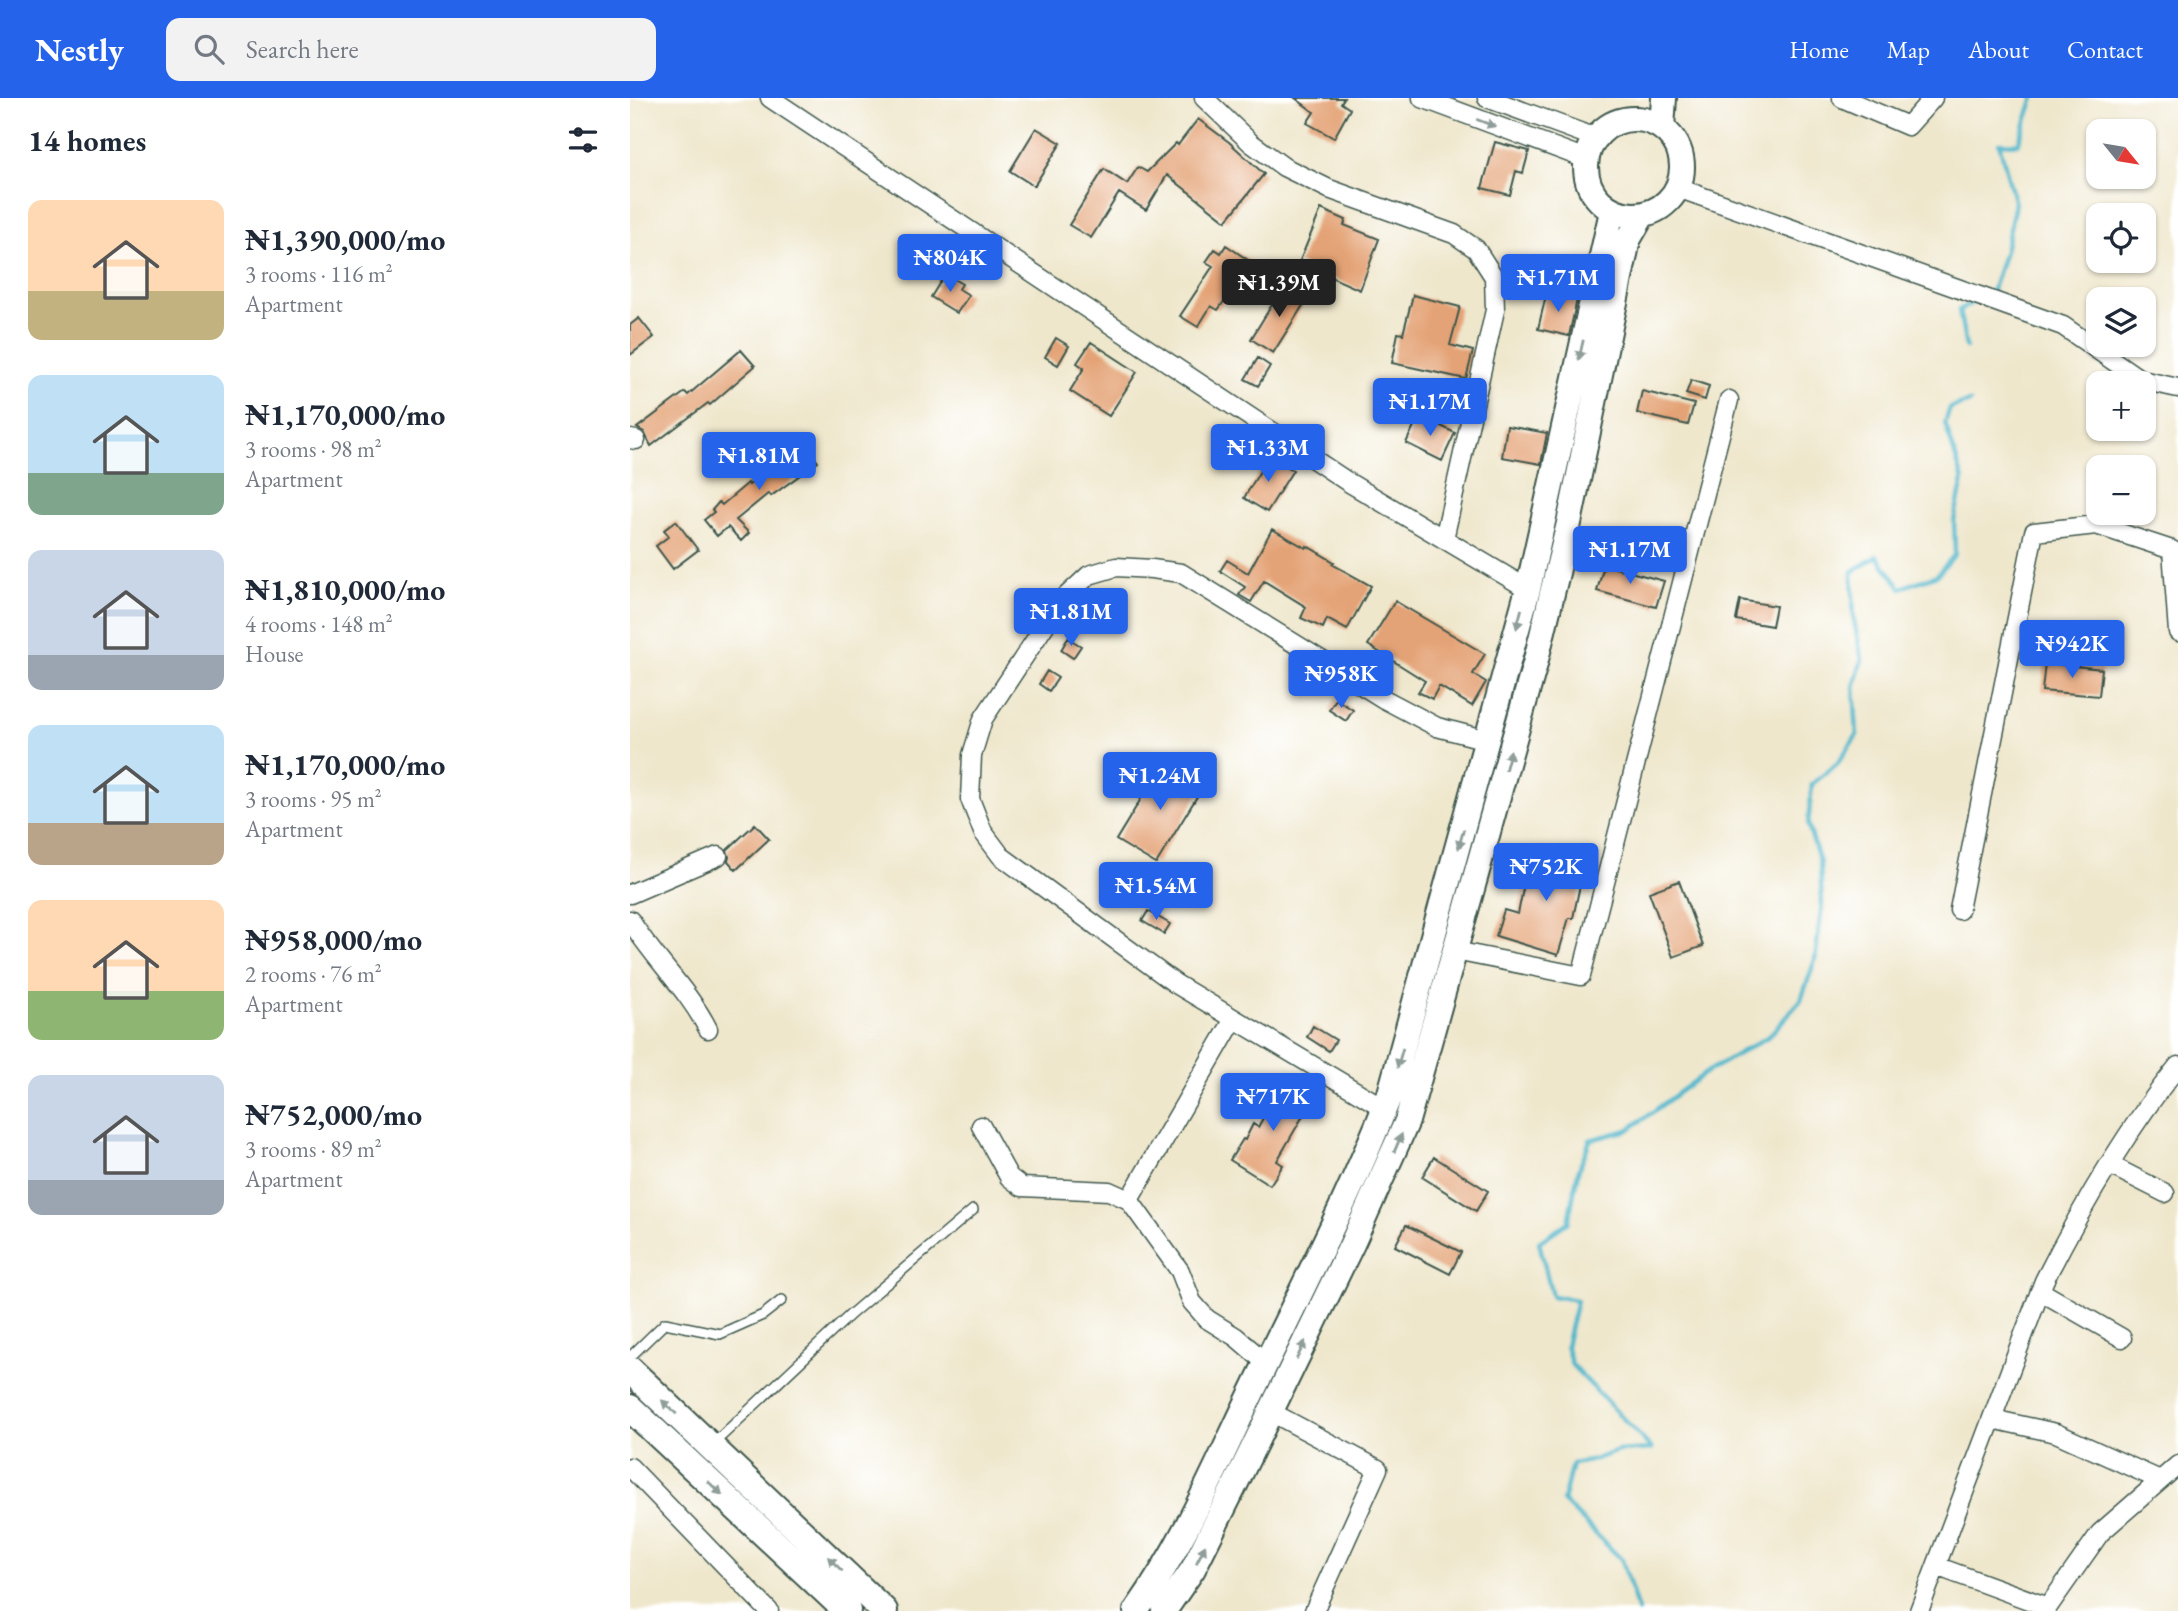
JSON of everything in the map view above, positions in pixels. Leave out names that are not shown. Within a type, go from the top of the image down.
[{"type":"main road","points":[[630,1370],[884,1611]]},
{"type":"main road","points":[[631,1414],[847,1611]]},
{"type":"street","points":[[770,98],[1348,482],[1528,589]]},
{"type":"street","points":[[1204,98],[1251,143],[1284,167],[1329,189],[1454,234],[1476,249],[1494,277],[1495,310],[1444,539]]},
{"type":"street","points":[[1422,98],[1591,149]]},
{"type":"street","points":[[1487,98],[1591,149]]},
{"type":"street","points":[[1662,128],[1664,98]]},
{"type":"street","points":[[1842,98],[1908,126],[1933,98]]},
{"type":"street","points":[[1638,108],[1648,121],[1662,128],[1674,140],[1681,155],[1682,172],[1678,188],[1669,201],[1657,210],[1627,216],[1612,211],[1599,202],[1590,190],[1586,175],[1591,149],[1601,131],[1638,108]]},
{"type":"street","points":[[1678,188],[2063,326],[2141,380],[2178,388]]},
{"type":"street","points":[[1136,1611],[1152,1589],[1187,1526],[1362,1164],[1384,1108],[1528,589],[1612,211]]},
{"type":"street","points":[[1164,1611],[1193,1569],[1271,1412],[1353,1244],[1407,1121],[1535,664],[1566,536],[1628,240],[1642,215]]},
{"type":"street","points":[[1455,951],[1581,975],[1730,400]]},
{"type":"street","points":[[1959,910],[2035,532],[2096,525],[2172,550],[2178,632]]},
{"type":"street","points":[[1384,1108],[1176,984],[1001,856],[983,832],[970,799],[972,755],[983,719],[1061,601],[1089,575],[1116,567],[1181,573],[1384,699],[1437,727],[1487,740]]},
{"type":"street","points":[[630,894],[718,856]]},
{"type":"street","points":[[630,920],[644,943],[696,1006],[708,1029]]},
{"type":"street","points":[[1129,1200],[1234,1019]]},
{"type":"street","points":[[1919,1611],[2040,1292],[2070,1230],[2153,1097],[2178,1066]]},
{"type":"street","points":[[981,1126],[1009,1177],[1022,1187],[1109,1191],[1129,1200],[1180,1271],[1192,1302],[1207,1319],[1236,1337],[1266,1363]]},
{"type":"street","points":[[2110,1165],[2165,1194]]},
{"type":"street","points":[[2040,1292],[2122,1338]]},
{"type":"street","points":[[1271,1412],[1378,1469],[1314,1611]]},
{"type":"street","points":[[1992,1419],[2056,1433],[2160,1480]]},
{"type":"street","points":[[630,1467],[769,1611]]},
{"type":"street","points":[[1936,1566],[2048,1607],[2100,1533],[2177,1468]]},
{"type":"lane","points":[[711,1446],[851,1314],[974,1210]]},
{"type":"lane","points":[[630,1357],[665,1323],[720,1334],[763,1315],[782,1300]]},
{"type":"building","points":[[1295,98],[1344,98],[1341,103],[1350,109],[1334,138],[1307,123],[1314,112]]},
{"type":"building","points":[[1198,119],[1229,142],[1264,174],[1226,221],[1167,175],[1146,210],[1119,193],[1091,238],[1069,225],[1104,169],[1127,184],[1138,167],[1147,172],[1176,143],[1178,145]]},
{"type":"building","points":[[1036,128],[1061,143],[1034,186],[1010,171]]},
{"type":"building","points":[[1495,142],[1529,151],[1523,173],[1516,171],[1510,195],[1482,188]]},
{"type":"building","points":[[1321,209],[1346,220],[1344,225],[1379,239],[1360,290],[1299,263]]},
{"type":"building","points":[[1226,245],[1251,262],[1218,310],[1211,306],[1198,327],[1180,316],[1213,266],[1206,262],[1215,249],[1221,253]]},
{"type":"building","points":[[945,274],[962,284],[959,289],[969,295],[957,313],[931,297]]},
{"type":"building","points":[[1284,285],[1307,299],[1273,353],[1251,339]]},
{"type":"building","points":[[1547,291],[1577,299],[1569,336],[1538,329]]},
{"type":"building","points":[[1413,295],[1460,307],[1450,345],[1473,351],[1466,379],[1392,363],[1398,333],[1403,334]]},
{"type":"building","points":[[639,318],[654,337],[630,355],[630,325]]},
{"type":"building","points":[[1056,338],[1069,346],[1058,365],[1045,357]]},
{"type":"building","points":[[1091,342],[1137,372],[1109,416],[1070,391],[1084,368],[1077,363]]},
{"type":"building","points":[[741,350],[755,366],[710,405],[708,403],[651,446],[644,432],[637,428],[685,392],[688,395]]},
{"type":"building","points":[[1258,358],[1270,366],[1258,386],[1245,379]]},
{"type":"building","points":[[1691,380],[1709,386],[1705,400],[1686,394]]},
{"type":"building","points":[[1642,391],[1694,404],[1688,425],[1637,413]]},
{"type":"building","points":[[1419,415],[1455,433],[1442,461],[1406,443]]},
{"type":"building","points":[[1507,426],[1547,433],[1541,464],[1502,457]]},
{"type":"building","points":[[805,444],[818,462],[771,496],[769,493],[736,520],[749,533],[741,541],[728,527],[717,536],[704,520],[714,512],[712,510],[719,502],[722,505],[748,483],[749,485]]},
{"type":"building","points":[[1269,456],[1293,470],[1267,512],[1244,498]]},
{"type":"building","points":[[676,521],[698,550],[673,569],[656,546],[669,536],[664,530]]},
{"type":"building","points":[[1272,529],[1306,548],[1307,546],[1371,586],[1347,630],[1327,619],[1323,628],[1301,618],[1306,607],[1264,581],[1251,602],[1239,595],[1245,587],[1220,571],[1227,560],[1248,573]]},
{"type":"building","points":[[1604,565],[1664,581],[1656,607],[1597,591]]},
{"type":"building","points":[[1740,600],[1776,606],[1772,626],[1736,620]]},
{"type":"building","points":[[1395,601],[1485,654],[1473,674],[1486,682],[1472,706],[1439,686],[1432,699],[1418,692],[1425,681],[1368,645]]},
{"type":"building","points":[[1068,638],[1081,646],[1073,658],[1061,650]]},
{"type":"building","points":[[2045,663],[2102,669],[2099,696],[2042,691]]},
{"type":"building","points":[[1047,671],[1058,678],[1049,691],[1039,684]]},
{"type":"building","points":[[1336,699],[1353,710],[1346,721],[1329,710]]},
{"type":"building","points":[[1164,761],[1204,785],[1156,864],[1116,840]]},
{"type":"building","points":[[755,824],[769,839],[736,870],[728,861],[727,850]]},
{"type":"building","points":[[1540,847],[1586,857],[1573,918],[1569,918],[1558,955],[1496,936],[1504,910],[1518,914],[1524,884],[1531,886]]},
{"type":"building","points":[[1679,881],[1703,946],[1673,957],[1649,892]]},
{"type":"building","points":[[1148,911],[1170,924],[1164,934],[1142,921]]},
{"type":"building","points":[[1313,1026],[1336,1040],[1329,1051],[1307,1037]]},
{"type":"building","points":[[1285,1079],[1315,1095],[1277,1161],[1283,1165],[1270,1185],[1230,1160],[1253,1124],[1258,1127]]},
{"type":"building","points":[[1434,1157],[1488,1191],[1476,1211],[1422,1177]]},
{"type":"building","points":[[1406,1225],[1461,1252],[1450,1274],[1395,1246]]},
{"type":"waterway","points":[[1989,294],[1992,292],[2005,251],[2015,204],[1999,143],[2018,144],[2034,98]]},
{"type":"waterway","points":[[1966,347],[1959,310],[1975,301]]},
{"type":"waterway","points":[[1638,1611],[1622,1560],[1563,1501],[1572,1464],[1618,1451],[1652,1449],[1572,1365],[1566,1346],[1577,1300],[1552,1296],[1539,1242],[1568,1222],[1578,1172],[1590,1140],[1628,1130],[1707,1072],[1769,1036],[1801,1000],[1815,960],[1822,904],[1820,862],[1808,825],[1812,784],[1837,764],[1857,735],[1854,687],[1862,659],[1854,621],[1852,572],[1877,556],[1901,588],[1937,575],[1955,554],[1954,521],[1963,480],[1945,423],[1950,408],[1970,402]]}]
